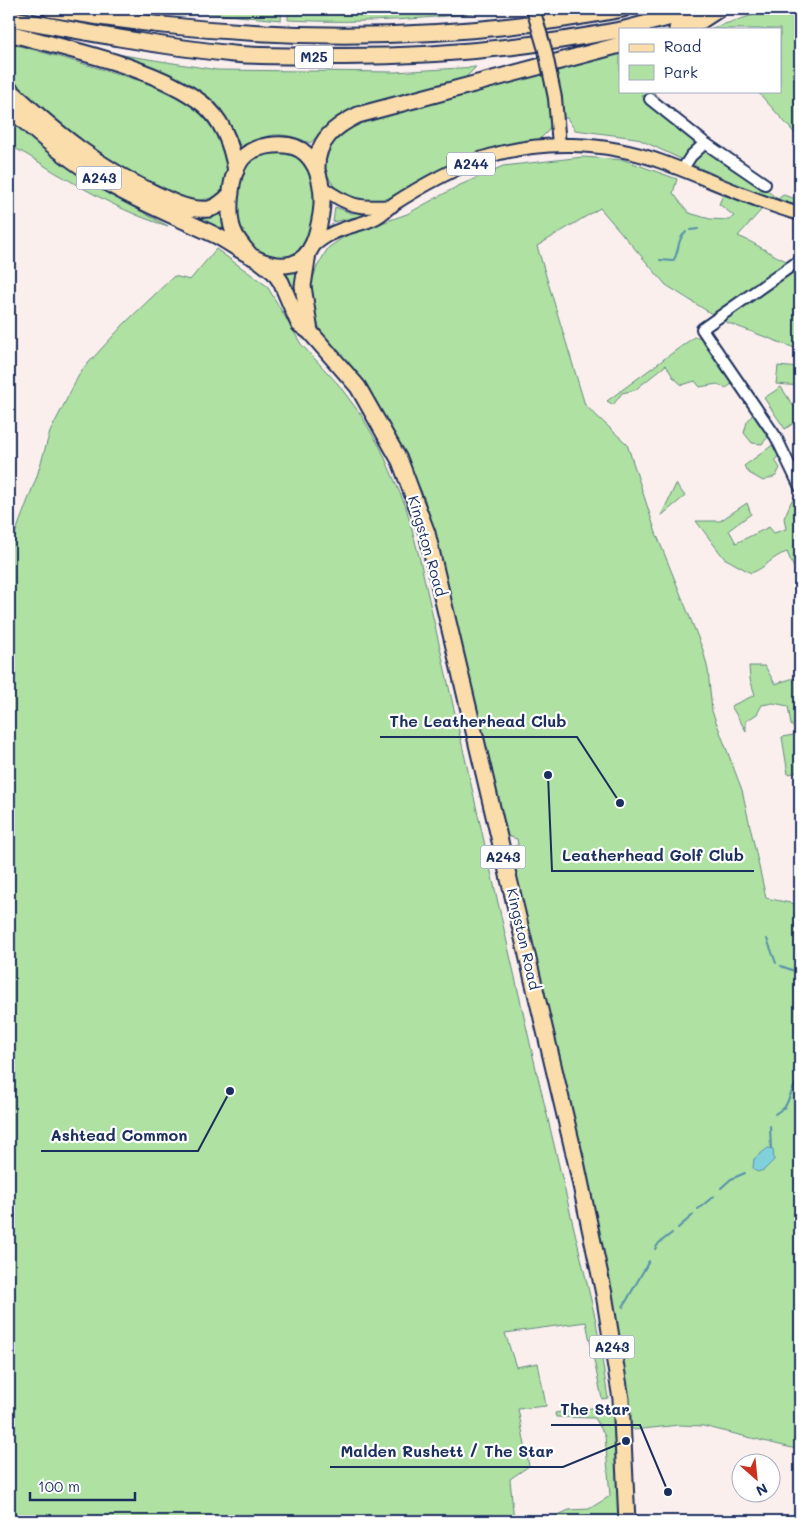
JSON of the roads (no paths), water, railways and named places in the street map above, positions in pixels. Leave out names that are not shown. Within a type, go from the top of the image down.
[{"type":"highway","name":"M25","points":[[50,9],[118,21],[236,33],[357,36],[487,29],[554,22],[623,9]]},
{"type":"highway","points":[[629,28],[703,9]]},
{"type":"highway","points":[[680,28],[699,22],[719,9]]},
{"type":"highway","name":"M25","points":[[9,18],[139,43],[235,54],[359,58],[485,51],[560,42],[619,30]]},
{"type":"highway","points":[[9,33],[115,63],[174,85],[204,105],[219,122],[233,150],[236,171]]},
{"type":"highway","points":[[310,332],[303,286],[310,250],[321,213],[323,196],[316,157],[321,144],[339,124],[358,115],[619,45]]},
{"type":"highway","name":"A243","points":[[9,89],[77,149],[116,174],[149,191],[192,209],[210,209],[223,203],[231,194]]},
{"type":"highway","name":"A243","points":[[9,107],[62,153],[105,182],[212,234],[255,258]]},
{"type":"highway","points":[[310,250],[294,263],[283,265],[255,258],[233,232],[229,217],[231,194],[240,160],[261,146],[280,144],[295,147],[306,154],[317,169]]},
{"type":"highway","points":[[202,230],[264,272],[277,286],[291,309]]},
{"type":"highway","name":"Kingston Road","points":[[255,258],[274,272],[281,282],[299,324],[310,332],[358,387],[400,461],[427,533],[576,1162],[604,1294],[621,1399],[627,1521]]},
{"type":"main road","points":[[533,9],[545,50],[555,98],[559,145]]},
{"type":"main road","name":"A244","points":[[310,250],[330,234],[378,217],[392,206],[440,178],[483,158],[522,148],[559,145],[614,149],[644,156],[757,202],[800,214]]},
{"type":"main road","name":"A244","points":[[320,186],[343,202],[354,206],[369,208],[392,206]]},
{"type":"street","points":[[650,99],[705,143],[765,184]]},
{"type":"street","points":[[682,170],[690,156],[705,143]]},
{"type":"street","points":[[800,260],[702,329],[776,437],[800,487]]},
{"type":"water","points":[[768,1148],[773,1149],[774,1160],[764,1170],[757,1172],[753,1168],[754,1159]]},
{"type":"waterway","points":[[690,230],[698,229]]},
{"type":"waterway","points":[[660,260],[673,261],[681,239],[686,232]]},
{"type":"waterway","points":[[767,939],[776,963]]},
{"type":"waterway","points":[[781,966],[800,973]]},
{"type":"waterway","points":[[775,1114],[785,1107],[799,1076]]},
{"type":"waterway","points":[[770,1126],[771,1149]]},
{"type":"waterway","points":[[721,1188],[731,1179],[745,1173]]},
{"type":"waterway","points":[[698,1209],[714,1196]]},
{"type":"waterway","points":[[678,1228],[693,1215]]},
{"type":"waterway","points":[[655,1249],[659,1243],[672,1233]]},
{"type":"waterway","points":[[623,1307],[649,1261]]},
{"type":"place","name":"Leatherhead Golf Club","points":[[548,775]]},
{"type":"place","name":"The Leatherhead Club","points":[[620,803]]},
{"type":"place","name":"Ashtead Common","points":[[230,1091]]},
{"type":"place","name":"Malden Rushett / The Star","points":[[626,1441]]},
{"type":"place","name":"The Star","points":[[668,1492]]}]
